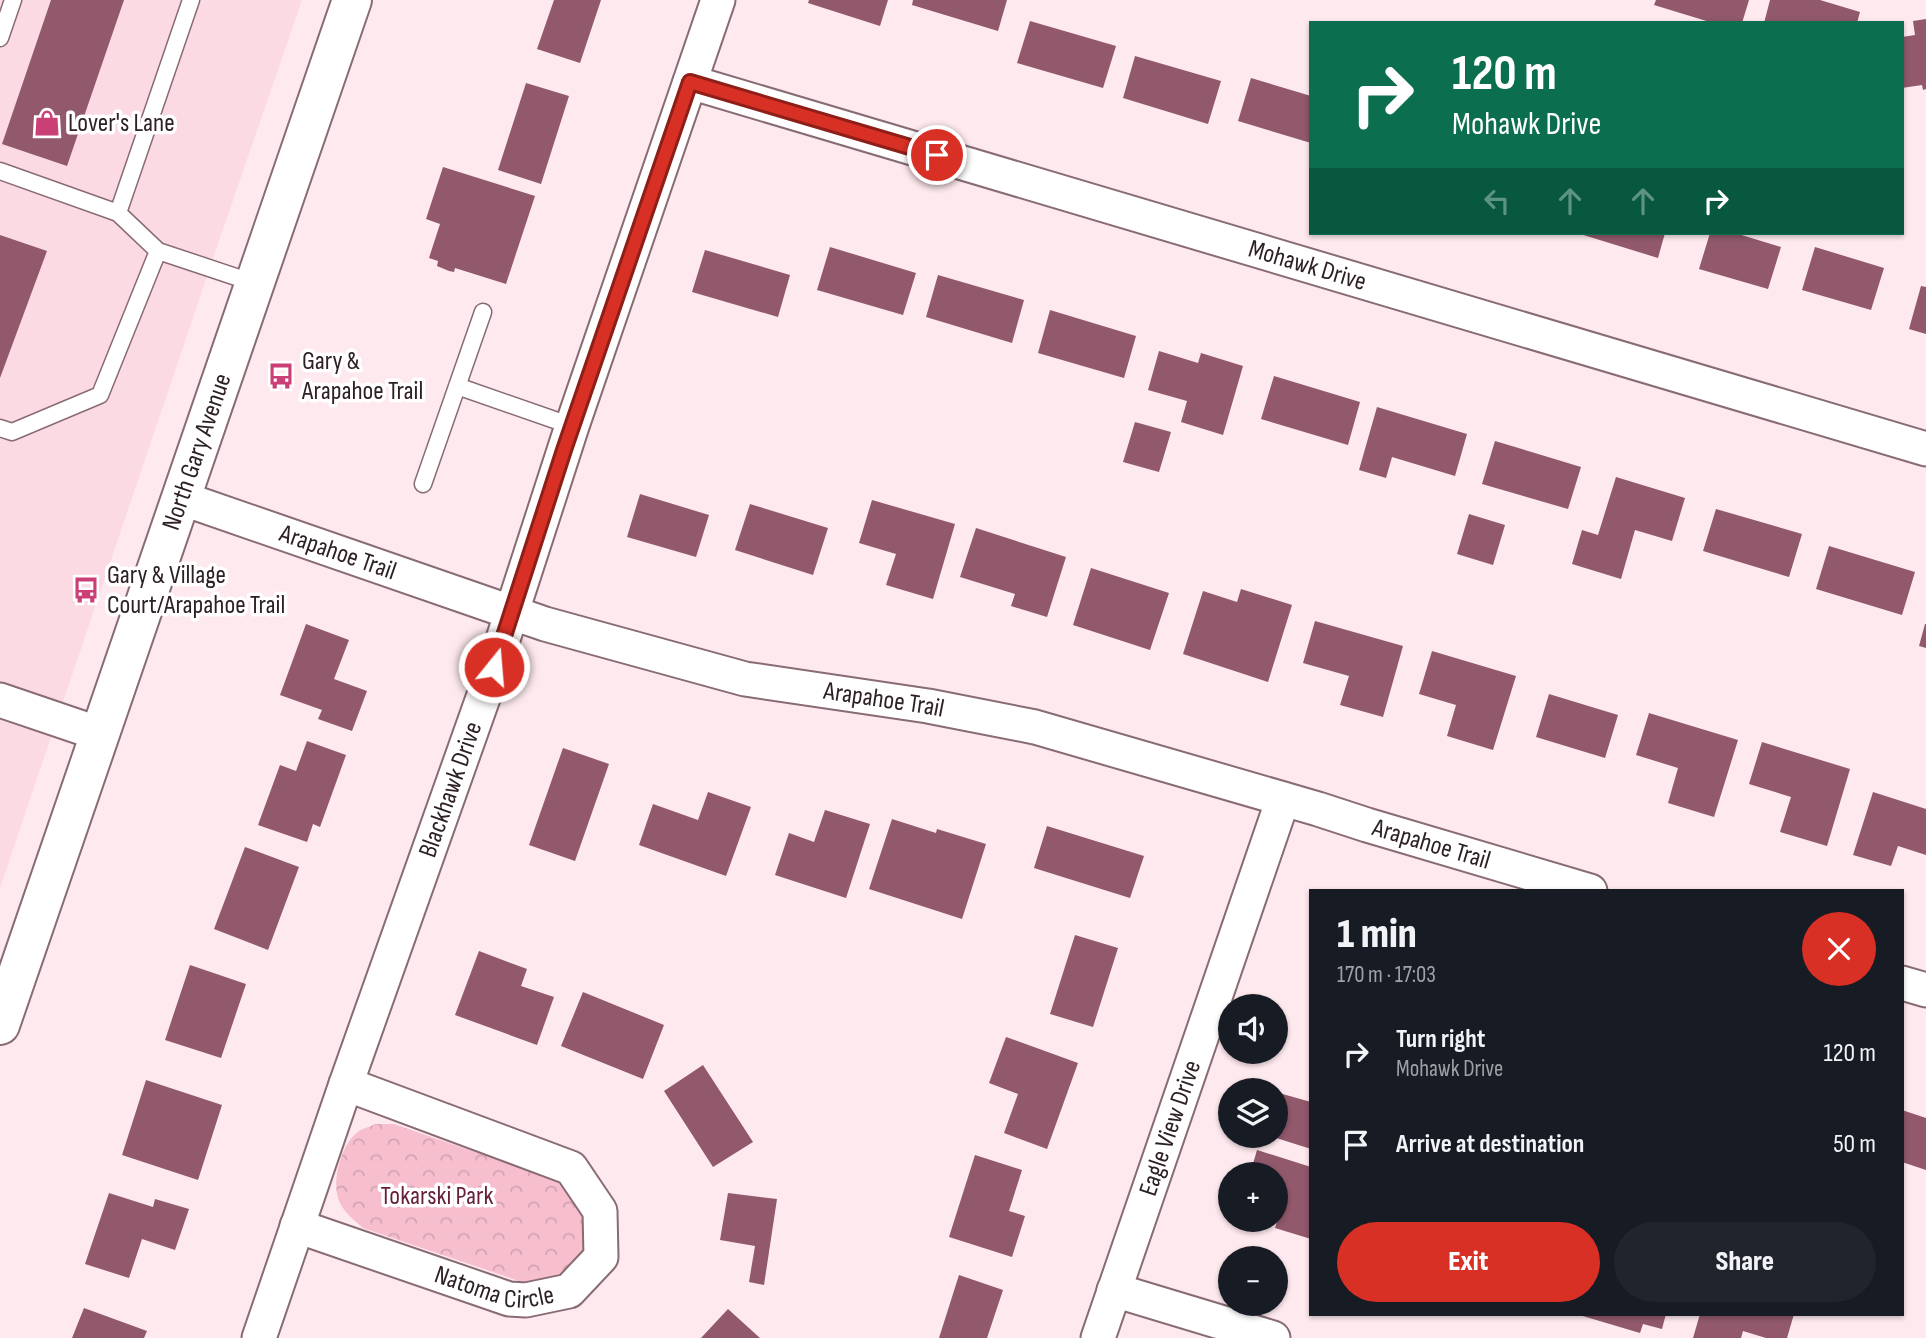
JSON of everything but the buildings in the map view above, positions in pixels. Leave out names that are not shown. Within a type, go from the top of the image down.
[{"type":"street","name":"North Gary Avenue","points":[[0,1026],[352,0]]},
{"type":"street","name":"Blackhawk Drive","points":[[259,1338],[494,667],[572,426],[718,0]]},
{"type":"street","name":"Mohawk Drive","points":[[690,82],[1926,449]]},
{"type":"street","name":"Arapahoe Trail","points":[[181,498],[545,624],[745,679],[928,706],[1035,727],[1583,889]]},
{"type":"street","points":[[0,700],[100,734]]},
{"type":"street","name":"Eagle View Drive","points":[[1098,1338],[1283,799]]},
{"type":"street","points":[[1904,984],[1926,990]]},
{"type":"street","name":"Natoma Circle","points":[[298,1226],[509,1299],[526,1300],[569,1291],[601,1257],[600,1211],[572,1168],[346,1084]]},
{"type":"street","points":[[1114,1290],[1273,1338]]},
{"type":"lane","points":[[0,38],[13,0]]},
{"type":"lane","points":[[118,213],[191,0]]},
{"type":"lane","points":[[0,171],[118,213],[158,251],[254,283]]},
{"type":"lane","points":[[0,428],[12,432],[100,395],[158,251]]},
{"type":"lane","points":[[423,484],[483,312]]},
{"type":"lane","points":[[457,386],[572,426]]},
{"type":"shaded area","points":[[0,0],[302,0],[0,888]]},
{"type":"green space","name":"Tokarski Park","points":[[375,1124],[394,1124],[558,1181],[579,1202],[587,1219],[588,1238],[582,1256],[566,1276],[528,1284],[363,1228],[340,1203],[337,1195],[337,1175],[347,1145],[359,1131]]},
{"type":"place","name":"Lover's Lane","points":[[47,123]]},
{"type":"place","name":"Gary & Arapahoe Trail","points":[[281,376]]},
{"type":"place","name":"Gary & Village Court/Arapahoe Trail","points":[[86,590]]},
{"type":"route","points":[[494,667],[524,569],[690,82],[937,155]]}]
